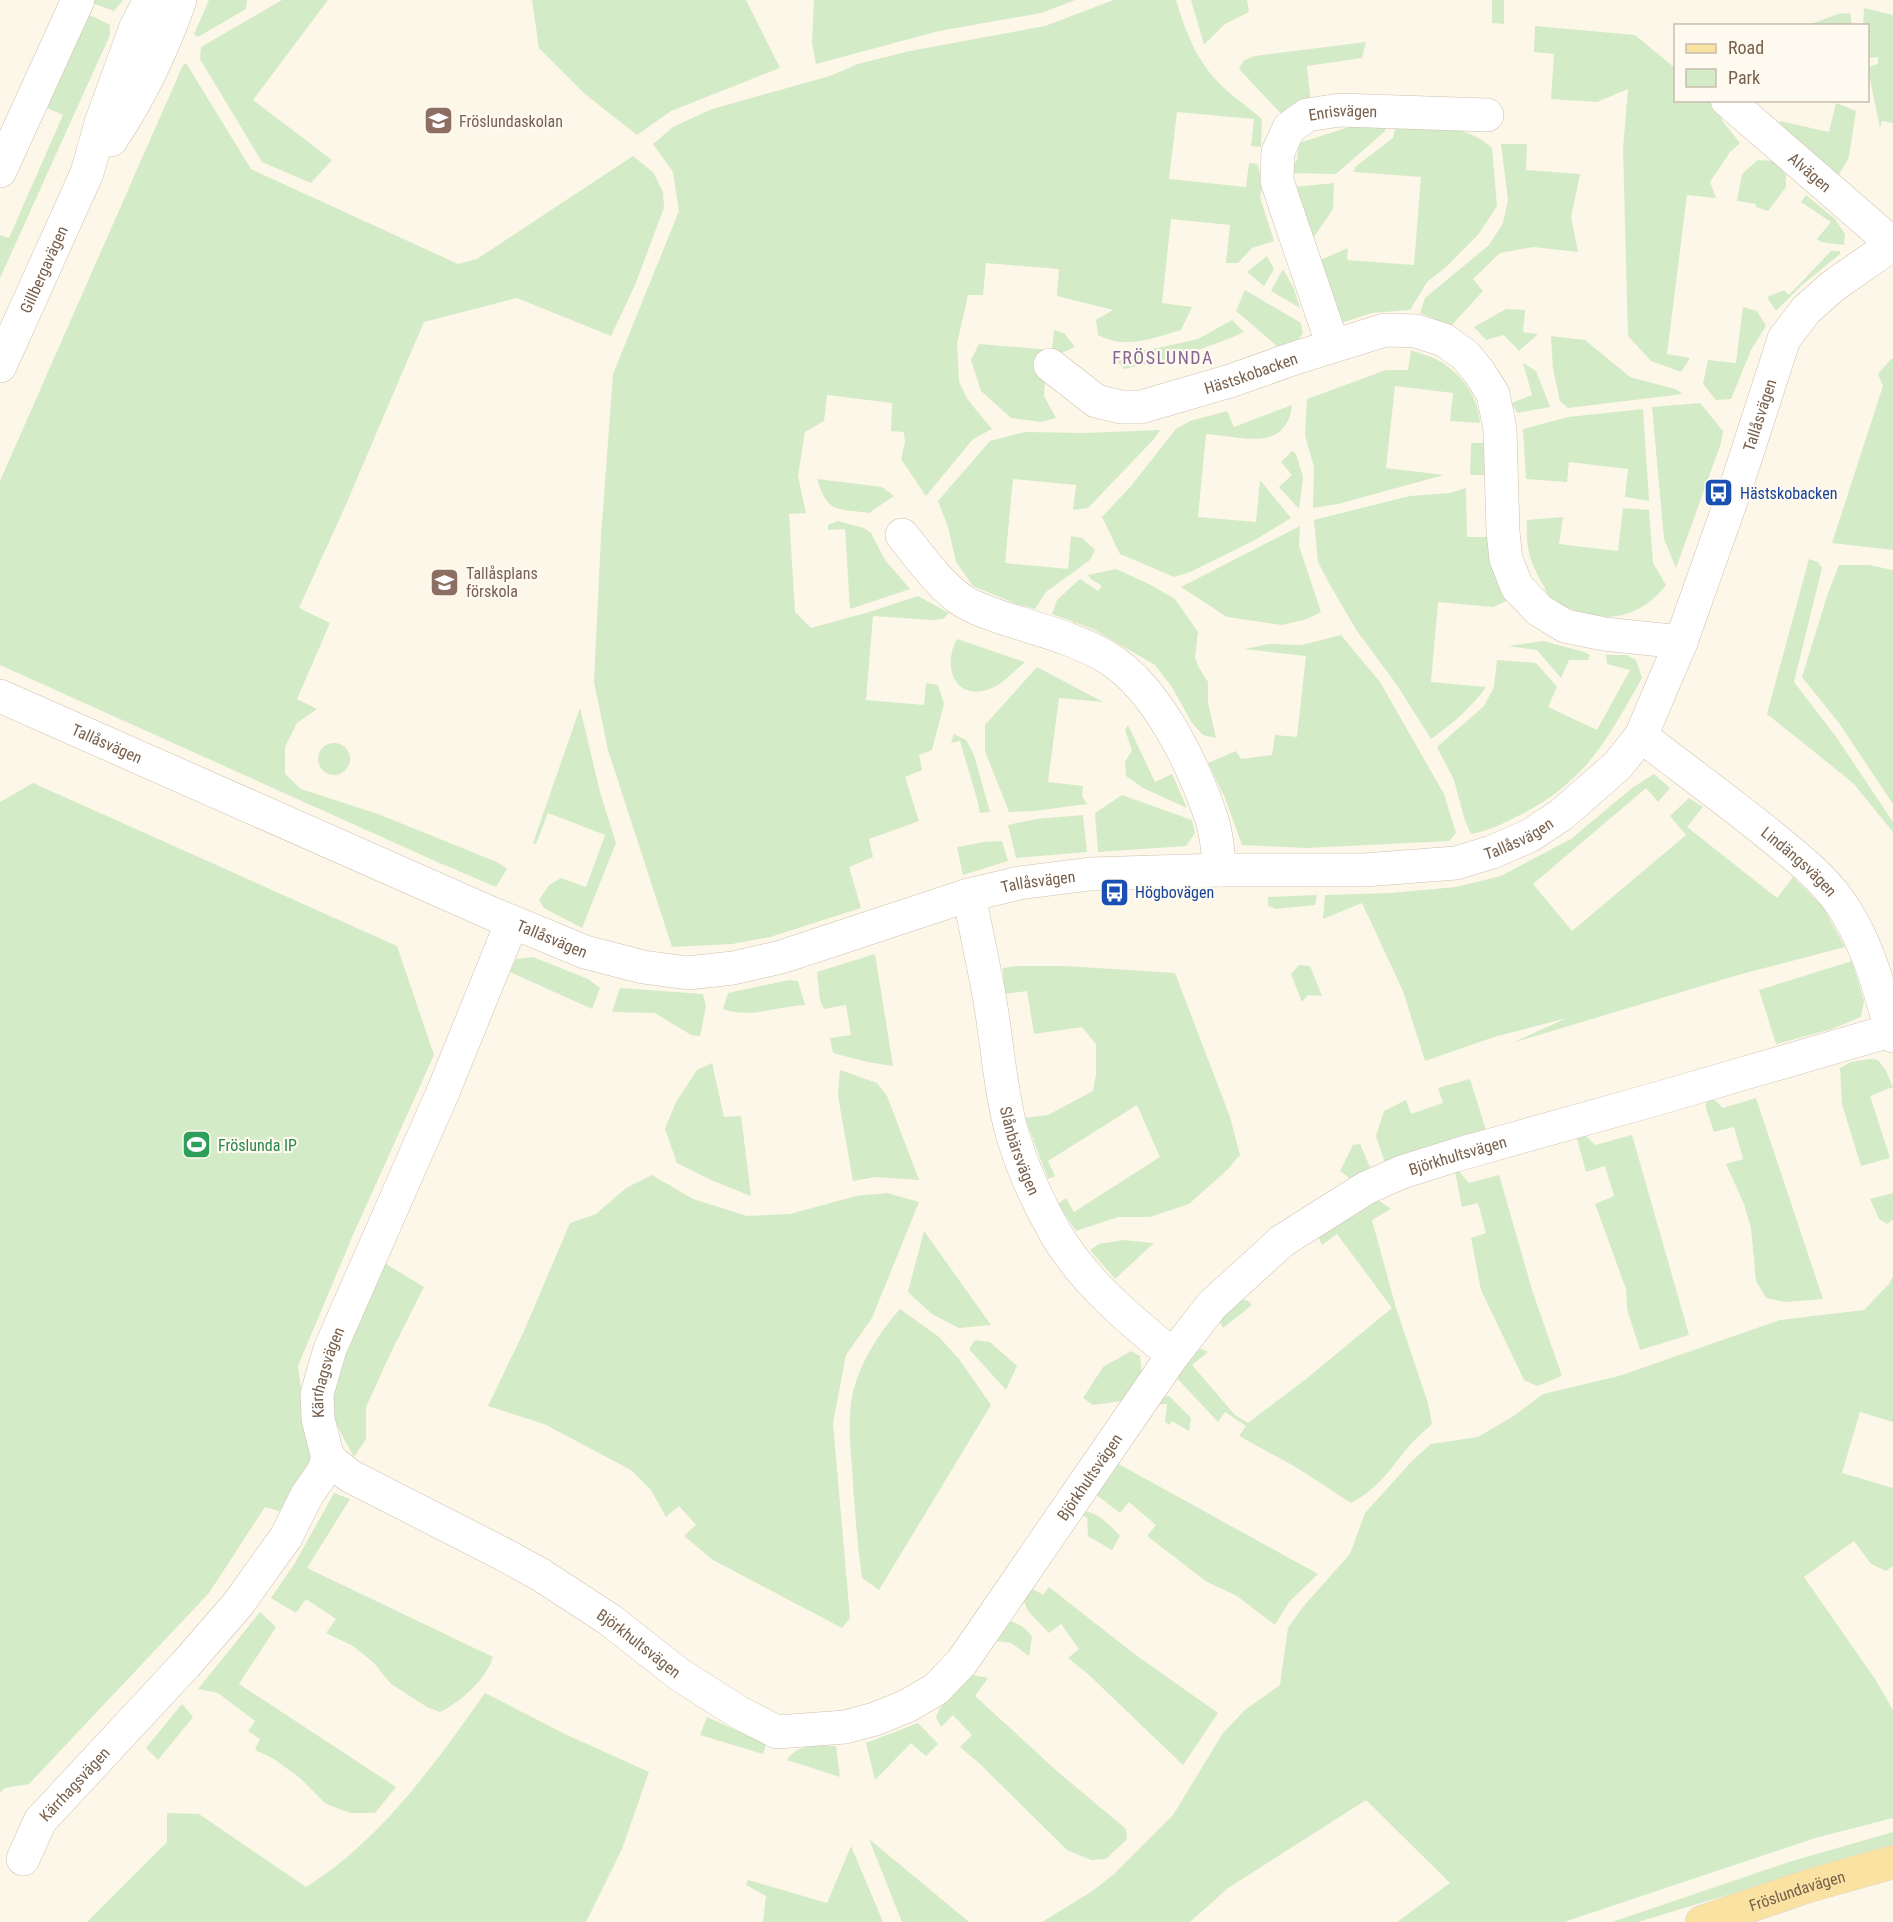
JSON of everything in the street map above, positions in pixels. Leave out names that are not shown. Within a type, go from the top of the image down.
[{"type":"main road","name":"Fröslundavägen","points":[[1702,1922],[1808,1886],[1893,1862]]},
{"type":"street","points":[[0,171],[78,0]]},
{"type":"street","name":"Gillbergavägen","points":[[0,366],[87,173],[101,123],[136,27],[150,0]]},
{"type":"street","name":"Gillbergavägen","points":[[87,173],[120,126],[166,40],[180,0]]},
{"type":"street","name":"Alvägen","points":[[1729,102],[1893,244]]},
{"type":"street","name":"Enrisvägen","points":[[1333,346],[1278,181],[1278,152],[1289,128],[1307,116],[1340,110],[1487,116]]},
{"type":"street","name":"Tallåsvägen","points":[[0,696],[585,952],[643,967],[688,973],[733,968],[781,957],[969,895],[1019,883],[1090,874],[1220,870],[1365,870],[1456,863],[1529,836],[1561,815],[1618,765],[1641,736],[1681,642],[1737,484],[1784,339],[1806,310],[1833,286],[1893,244]]},
{"type":"street","name":"Hästskobacken","points":[[1050,365],[1096,401],[1121,407],[1140,407],[1230,381],[1385,330],[1416,331],[1443,340],[1465,355],[1493,394],[1500,433],[1506,559],[1517,587],[1539,610],[1565,626],[1604,634],[1681,642]]},
{"type":"street","points":[[902,535],[936,576],[961,600],[992,614],[1077,643],[1109,658],[1137,681],[1163,714],[1177,738],[1198,785],[1213,822],[1220,870]]},
{"type":"street","name":"Lindängsvägen","points":[[1641,736],[1731,803],[1822,879],[1847,912],[1872,969],[1892,1032]]},
{"type":"street","name":"Slånbärsvägen","points":[[969,895],[988,990],[1000,1076],[1025,1171],[1056,1234],[1080,1267],[1138,1327],[1173,1355]]},
{"type":"street","name":"Kärrhagsvägen","points":[[22,1859],[40,1821],[186,1664],[238,1604],[286,1537],[307,1495],[323,1472],[328,1458],[318,1419],[317,1394],[322,1371],[443,1092],[512,922]]},
{"type":"street","name":"Björkhultsvägen","points":[[328,1458],[350,1476],[541,1575],[610,1620],[680,1675],[740,1713],[777,1732],[845,1727],[875,1719],[907,1706],[936,1689],[962,1662],[1173,1355],[1212,1305],[1282,1241],[1366,1188],[1402,1172],[1892,1032]]},
{"type":"green space","points":[[93,0],[123,0],[114,11],[92,3]]},
{"type":"green space","points":[[209,0],[247,0],[246,9],[198,37],[194,34]]},
{"type":"green space","points":[[282,0],[328,0],[253,100],[332,160],[311,183],[262,162],[200,59],[201,47]]},
{"type":"green space","points":[[532,0],[746,0],[780,68],[671,111],[637,135],[585,94],[539,48]]},
{"type":"green space","points":[[814,0],[1075,0],[1041,13],[939,31],[816,64],[812,43]]},
{"type":"green space","points":[[1114,0],[1176,0],[1187,33],[1204,65],[1224,88],[1262,119],[1261,147],[1251,146],[1254,119],[1177,112],[1169,179],[1246,187],[1249,163],[1257,164],[1263,183],[1260,197],[1274,241],[1252,248],[1238,263],[1226,263],[1230,225],[1171,219],[1162,303],[1192,307],[1181,330],[1129,342],[1119,342],[1098,335],[1096,320],[1113,310],[1057,296],[1059,269],[986,263],[983,295],[968,295],[957,344],[959,382],[968,400],[992,429],[973,439],[926,496],[901,459],[905,442],[904,432],[891,431],[892,403],[827,395],[824,421],[805,432],[798,476],[806,513],[789,514],[795,612],[811,628],[918,596],[949,613],[943,619],[932,620],[873,616],[866,700],[924,705],[926,683],[938,685],[944,704],[932,750],[919,755],[922,770],[905,777],[919,821],[869,839],[873,857],[849,867],[861,908],[770,937],[732,944],[672,947],[608,750],[594,682],[601,536],[613,374],[679,211],[673,172],[653,144],[673,127],[712,109],[830,76],[858,64],[910,51],[1045,26]]},
{"type":"green space","points":[[1191,0],[1247,0],[1249,12],[1225,24],[1204,45]]},
{"type":"green space","points":[[1492,0],[1504,0],[1504,24],[1492,23]]},
{"type":"green space","points":[[1864,8],[1893,15],[1893,123],[1882,121],[1880,128],[1869,74],[1869,67],[1878,64],[1878,57],[1869,58],[1869,24],[1863,24]]},
{"type":"green space","points":[[1850,13],[1852,24],[1811,24],[1838,14]]},
{"type":"green space","points":[[88,14],[110,25],[110,35],[0,278],[0,235],[9,238],[63,115],[45,107]]},
{"type":"green space","points":[[1535,26],[1635,35],[1674,67],[1674,102],[1713,102],[1724,123],[1740,143],[1730,152],[1710,182],[1716,198],[1687,195],[1667,354],[1690,358],[1681,372],[1651,361],[1628,336],[1623,149],[1628,89],[1597,102],[1551,99],[1554,54],[1534,52]]},
{"type":"green space","points":[[1366,42],[1362,58],[1307,66],[1311,105],[1287,120],[1239,69],[1244,60],[1255,56]]},
{"type":"green space","points":[[186,63],[251,169],[458,264],[477,259],[633,156],[653,172],[663,192],[664,208],[635,285],[611,336],[517,298],[424,322],[299,608],[330,623],[297,699],[317,709],[297,723],[285,747],[285,774],[301,789],[378,814],[497,862],[507,869],[496,887],[0,665],[0,481],[183,65]]},
{"type":"green space","points":[[1836,103],[1856,111],[1849,157],[1836,180],[1779,133],[1780,121],[1829,132]]},
{"type":"green space","points":[[1397,121],[1459,130],[1482,140],[1492,148],[1497,206],[1478,235],[1446,267],[1427,282],[1410,310],[1372,313],[1341,323],[1316,262],[1348,248],[1347,260],[1414,265],[1421,177],[1354,172],[1355,167],[1393,138]]},
{"type":"green space","points":[[1387,122],[1385,131],[1336,174],[1288,173],[1297,160],[1299,143],[1352,126]]},
{"type":"green space","points":[[1501,144],[1527,144],[1526,170],[1580,174],[1571,217],[1578,252],[1533,247],[1500,253],[1473,279],[1483,291],[1451,326],[1420,313],[1425,298],[1489,245],[1503,223],[1508,200]]},
{"type":"green space","points":[[1758,160],[1774,161],[1786,175],[1786,187],[1768,211],[1756,207],[1756,204],[1737,201],[1742,174]]},
{"type":"green space","points":[[1334,183],[1333,209],[1314,237],[1294,187]]},
{"type":"green space","points":[[1806,195],[1835,219],[1845,234],[1844,245],[1821,242],[1817,239],[1831,222],[1801,202]]},
{"type":"green space","points":[[1831,251],[1840,251],[1840,254],[1802,285],[1776,311],[1767,297],[1784,290],[1789,295]]},
{"type":"green space","points":[[1267,256],[1274,269],[1264,286],[1247,272]]},
{"type":"green space","points":[[1283,269],[1294,289],[1300,308],[1271,291]]},
{"type":"green space","points":[[1245,290],[1301,323],[1303,333],[1297,341],[1278,347],[1236,311]]},
{"type":"green space","points":[[1743,307],[1757,311],[1766,326],[1751,350],[1731,399],[1716,400],[1703,384],[1708,360],[1736,363]]},
{"type":"green space","points":[[1506,309],[1525,310],[1523,332],[1538,334],[1519,351],[1504,335],[1486,340],[1474,327]]},
{"type":"green space","points":[[1232,320],[1244,332],[1185,354],[1124,369],[1111,354],[1158,348],[1198,339]]},
{"type":"green space","points":[[1054,330],[1064,333],[1075,347],[1057,355],[1045,372],[1044,396],[1056,418],[1041,422],[1011,418],[981,391],[971,360],[979,344],[1052,350]]},
{"type":"green space","points":[[1551,336],[1585,340],[1630,377],[1675,389],[1683,394],[1568,408],[1560,401],[1553,369]]},
{"type":"green space","points":[[1411,350],[1432,357],[1457,375],[1469,389],[1477,405],[1480,423],[1450,421],[1453,393],[1395,386],[1386,468],[1444,475],[1338,504],[1313,508],[1314,467],[1305,435],[1307,399],[1386,370],[1408,370]]},
{"type":"green space","points":[[1893,359],[1893,550],[1832,543],[1883,386],[1878,374]]},
{"type":"green space","points":[[1523,363],[1536,371],[1550,407],[1517,413],[1512,403],[1532,395]]},
{"type":"green space","points":[[1700,403],[1723,431],[1721,443],[1676,568],[1664,539],[1652,407]]},
{"type":"green space","points":[[1292,405],[1288,420],[1281,430],[1271,436],[1247,439],[1206,434],[1198,517],[1256,522],[1260,480],[1291,518],[1255,540],[1190,572],[1174,577],[1120,554],[1102,517],[1131,486],[1176,429],[1190,421],[1227,411],[1234,427]]},
{"type":"green space","points":[[1643,409],[1649,501],[1625,497],[1628,469],[1569,462],[1567,482],[1526,479],[1523,429],[1568,417]]},
{"type":"green space","points":[[1160,430],[1088,508],[1073,510],[1076,485],[1013,479],[1005,563],[1068,569],[1071,536],[1082,538],[1095,550],[1090,560],[1046,592],[1035,609],[1016,604],[973,586],[956,562],[948,527],[938,501],[990,441],[1025,432],[1085,433]]},
{"type":"green space","points":[[1471,443],[1489,443],[1488,475],[1470,475]]},
{"type":"green space","points":[[1292,451],[1296,454],[1303,477],[1299,509],[1279,487],[1292,475],[1281,462]]},
{"type":"green space","points":[[817,479],[882,487],[894,496],[869,513],[841,509],[830,504],[825,498]]},
{"type":"green space","points":[[1466,488],[1467,537],[1487,537],[1490,560],[1506,601],[1493,607],[1438,602],[1431,682],[1486,687],[1461,715],[1431,739],[1397,685],[1357,631],[1330,585],[1318,562],[1314,520],[1410,496],[1450,493]]},
{"type":"green space","points":[[1623,508],[1649,510],[1653,563],[1666,585],[1656,596],[1635,611],[1610,617],[1584,614],[1554,602],[1548,595],[1532,562],[1527,539],[1527,520],[1563,517],[1559,544],[1618,551]]},
{"type":"green space","points":[[838,521],[864,528],[871,533],[885,560],[910,589],[850,609],[845,529],[828,530],[828,525]]},
{"type":"green space","points":[[1300,526],[1299,546],[1321,612],[1307,619],[1282,625],[1227,617],[1181,587]]},
{"type":"green space","points":[[1809,559],[1818,562],[1822,568],[1794,682],[1837,738],[1893,822],[1893,832],[1853,783],[1767,714]]},
{"type":"green space","points":[[1839,565],[1869,565],[1893,570],[1893,804],[1839,723],[1802,677]]},
{"type":"green space","points":[[1116,569],[1175,599],[1198,632],[1195,657],[1208,682],[1208,703],[1216,738],[1203,735],[1192,723],[1172,687],[1155,665],[1093,629],[1052,614],[1057,600],[1080,579],[1098,591],[1102,586],[1088,575]]},
{"type":"green space","points":[[1341,635],[1380,682],[1444,794],[1456,833],[1449,841],[1306,848],[1242,845],[1225,798],[1208,763],[1236,751],[1241,759],[1272,755],[1275,735],[1297,737],[1306,656],[1244,649],[1269,644],[1302,645]]},
{"type":"green space","points":[[957,639],[1025,662],[992,688],[975,692],[966,690],[958,685],[951,668],[953,648]]},
{"type":"green space","points":[[1543,641],[1590,655],[1588,660],[1569,660],[1561,678],[1537,650],[1508,646]]},
{"type":"green space","points":[[1606,655],[1626,655],[1636,660],[1642,678],[1592,758],[1561,789],[1541,803],[1501,824],[1471,834],[1465,821],[1454,780],[1437,747],[1484,706],[1494,687],[1497,660],[1536,663],[1557,687],[1548,707],[1597,730],[1630,670],[1607,664]]},
{"type":"green space","points":[[1037,667],[1103,702],[1059,698],[1048,782],[1083,786],[1082,796],[1087,804],[1009,812],[985,751],[985,725]]},
{"type":"green space","points":[[580,708],[600,792],[616,843],[582,928],[544,908],[539,900],[549,885],[561,878],[586,887],[605,835],[548,813],[536,844],[533,843]]},
{"type":"green space","points":[[1128,725],[1155,782],[1172,774],[1187,808],[1143,788],[1126,776],[1125,762],[1132,750],[1125,730]]},
{"type":"green space","points":[[954,734],[966,740],[974,755],[990,812],[980,813],[960,741],[951,743]]},
{"type":"green space","points":[[334,743],[345,748],[350,759],[345,770],[334,775],[323,770],[318,759],[323,748]]},
{"type":"green space","points":[[1654,774],[1670,788],[1658,802],[1646,788],[1533,884],[1572,931],[1686,835],[1670,816],[1689,798],[1703,807],[1687,827],[1777,898],[1793,877],[1823,907],[1845,947],[1738,975],[1512,1043],[1567,1018],[1494,1037],[1425,1061],[1403,991],[1362,903],[1323,919],[1325,895],[1391,893],[1456,887],[1501,876],[1571,839],[1632,788]]},
{"type":"green space","name":"Fröslunda IP","points":[[33,783],[397,946],[434,1055],[353,1235],[298,1366],[311,1465],[285,1513],[265,1507],[209,1593],[29,1784],[5,1788],[0,1793],[0,802]]},
{"type":"green space","points":[[1122,795],[1192,820],[1195,833],[1186,846],[1098,852],[1095,813]]},
{"type":"green space","points":[[1083,815],[1087,852],[1016,858],[1008,825],[1036,819]]},
{"type":"green space","points":[[1002,841],[1008,861],[963,875],[957,847]]},
{"type":"green space","points":[[1317,895],[1315,905],[1276,909],[1268,906],[1268,897]]},
{"type":"green space","points":[[875,954],[893,1066],[833,1053],[830,1038],[851,1035],[846,1005],[824,1009],[820,1000],[817,972]]},
{"type":"green space","points":[[533,957],[588,979],[600,988],[592,1009],[510,972],[516,959]]},
{"type":"green space","points":[[1852,961],[1864,1001],[1861,1017],[1832,1029],[1776,1044],[1759,990]]},
{"type":"green space","points":[[1299,965],[1310,966],[1322,996],[1308,995],[1302,1002],[1291,974]]},
{"type":"green space","points":[[1065,966],[1175,973],[1230,1117],[1240,1155],[1227,1170],[1189,1204],[1150,1217],[1118,1217],[1076,1231],[1058,1204],[1066,1198],[1074,1212],[1160,1157],[1137,1105],[1048,1161],[1055,1176],[1048,1179],[1025,1118],[1048,1115],[1093,1091],[1096,1075],[1096,1044],[1082,1027],[1034,1034],[1027,991],[1004,994],[1003,968]]},
{"type":"green space","points":[[789,980],[798,981],[805,1005],[744,1013],[723,1009],[728,993]]},
{"type":"green space","points":[[620,988],[703,994],[706,1006],[700,1036],[691,1035],[655,1013],[612,1012]]},
{"type":"green space","points":[[1878,1060],[1893,1087],[1870,1096],[1890,1158],[1861,1166],[1842,1104],[1840,1068],[1851,1062]]},
{"type":"green space","points":[[712,1063],[724,1117],[741,1116],[751,1196],[677,1163],[665,1129],[676,1102],[697,1070]]},
{"type":"green space","points":[[840,1070],[877,1083],[887,1096],[919,1180],[876,1177],[853,1181],[838,1096]]},
{"type":"green space","points":[[1470,1079],[1486,1130],[1385,1163],[1376,1136],[1384,1111],[1406,1100],[1411,1114],[1443,1103],[1438,1088]]},
{"type":"green space","points":[[1706,1092],[1723,1108],[1756,1098],[1823,1299],[1785,1302],[1766,1298],[1756,1281],[1751,1228],[1744,1204],[1726,1164],[1743,1159],[1734,1127],[1714,1132],[1706,1108]]},
{"type":"green space","points":[[1579,1129],[1595,1145],[1632,1135],[1689,1335],[1640,1350],[1627,1309],[1626,1289],[1595,1204],[1614,1196],[1605,1166],[1586,1172],[1577,1139]]},
{"type":"green space","points":[[1360,1144],[1370,1167],[1368,1174],[1352,1180],[1340,1171],[1353,1145]]},
{"type":"green space","points":[[1454,1166],[1469,1183],[1499,1175],[1533,1293],[1562,1376],[1537,1386],[1524,1380],[1481,1290],[1471,1238],[1486,1233],[1478,1203],[1462,1207]]},
{"type":"green space","points":[[652,1175],[693,1199],[747,1216],[790,1214],[856,1196],[887,1193],[919,1202],[872,1318],[846,1355],[833,1423],[850,1618],[842,1628],[713,1560],[684,1536],[696,1525],[679,1506],[666,1517],[651,1490],[631,1470],[544,1424],[488,1406],[524,1331],[570,1223],[596,1214],[626,1188]]},
{"type":"green space","points":[[1893,1193],[1893,1220],[1887,1224],[1879,1219],[1870,1199]]},
{"type":"green space","points":[[1374,1197],[1391,1209],[1372,1220],[1396,1308],[1428,1403],[1432,1424],[1413,1441],[1370,1491],[1351,1503],[1294,1466],[1239,1436],[1246,1426],[1225,1412],[1218,1422],[1174,1375],[1194,1351],[1202,1349],[1208,1352],[1192,1365],[1235,1415],[1248,1423],[1306,1379],[1392,1308],[1337,1234],[1322,1245],[1319,1238],[1327,1228]]},
{"type":"green space","points":[[924,1231],[991,1325],[959,1328],[932,1314],[908,1292]]},
{"type":"green space","points":[[1123,1240],[1154,1243],[1115,1279],[1090,1250],[1099,1244]]},
{"type":"green space","points":[[383,1262],[424,1287],[366,1407],[366,1439],[354,1457],[335,1420],[332,1403],[334,1384],[347,1340]]},
{"type":"green space","points":[[1893,1276],[1893,1422],[1860,1412],[1842,1473],[1893,1488],[1893,1566],[1886,1571],[1871,1564],[1854,1541],[1804,1577],[1875,1679],[1893,1710],[1893,1818],[1815,1838],[1564,1922],[1397,1922],[1450,1883],[1366,1800],[1228,1888],[1190,1922],[1042,1922],[1091,1892],[1114,1874],[1173,1815],[1223,1733],[1246,1709],[1280,1685],[1288,1628],[1302,1608],[1350,1554],[1365,1513],[1412,1461],[1431,1444],[1478,1437],[1515,1415],[1543,1394],[1619,1376],[1780,1320],[1864,1310],[1889,1284]]},
{"type":"green space","points":[[1240,1299],[1252,1305],[1223,1328],[1218,1319]]},
{"type":"green space","points":[[900,1309],[939,1337],[959,1359],[991,1405],[879,1590],[862,1578],[850,1441],[850,1414],[855,1385],[864,1361],[877,1339]]},
{"type":"green space","points":[[975,1340],[990,1342],[1017,1366],[1006,1390],[969,1349]]},
{"type":"green space","points":[[1131,1351],[1140,1356],[1142,1376],[1122,1401],[1093,1405],[1083,1398],[1103,1367]]},
{"type":"green space","points":[[1169,1396],[1191,1418],[1189,1431],[1172,1421],[1169,1425],[1165,1422],[1167,1404],[1149,1405],[1153,1399]]},
{"type":"green space","points":[[1115,1462],[1318,1574],[1289,1602],[1275,1625],[1237,1596],[1207,1582],[1147,1536],[1156,1525],[1129,1502],[1120,1513],[1094,1493]]},
{"type":"green space","points":[[334,1493],[350,1499],[307,1568],[493,1657],[485,1673],[472,1689],[440,1712],[427,1707],[391,1684],[374,1663],[353,1646],[326,1633],[336,1619],[306,1599],[296,1613],[271,1598],[295,1563]]},
{"type":"green space","points":[[1083,1511],[1108,1523],[1120,1536],[1112,1550],[1088,1536],[1087,1517],[1075,1515]]},
{"type":"green space","points":[[1030,1587],[1043,1595],[1049,1587],[1133,1653],[1218,1713],[1183,1765],[1089,1675],[1068,1658],[1079,1649],[1061,1624],[1049,1633],[1028,1611],[1023,1599]]},
{"type":"green space","points":[[260,1612],[276,1627],[239,1684],[396,1787],[375,1813],[350,1813],[326,1804],[300,1778],[274,1759],[255,1750],[260,1739],[248,1731],[255,1721],[218,1693],[198,1689]]},
{"type":"green space","points":[[1003,1620],[1019,1625],[1032,1637],[1029,1656],[1011,1643],[991,1640]]},
{"type":"green space","points":[[973,1675],[988,1678],[975,1696],[1058,1772],[1126,1829],[1127,1839],[1106,1859],[1091,1860],[1067,1850],[960,1747],[972,1735],[953,1715],[941,1727],[936,1717],[940,1708]]},
{"type":"green space","points":[[485,1693],[567,1735],[649,1772],[622,1849],[586,1922],[87,1922],[167,1842],[167,1813],[199,1814],[306,1887],[333,1868],[382,1824],[426,1773]]},
{"type":"green space","points":[[182,1704],[193,1717],[158,1760],[146,1748]]},
{"type":"green space","points":[[707,1717],[766,1744],[763,1754],[700,1735]]},
{"type":"green space","points":[[918,1723],[938,1744],[926,1756],[911,1743],[875,1780],[866,1743]]},
{"type":"green space","points":[[836,1746],[840,1777],[787,1760],[803,1748]]},
{"type":"green space","points":[[1893,1832],[1893,1845],[1638,1922],[1612,1922],[1792,1861]]},
{"type":"green space","points":[[869,1839],[969,1922],[902,1922]]},
{"type":"green space","points":[[851,1846],[883,1922],[763,1922],[766,1896],[746,1885],[748,1880],[827,1903]]},
{"type":"place","name":"Fröslundaskolan","points":[[438,121]]},
{"type":"place","name":"Hästskobacken","points":[[1719,493]]},
{"type":"place","name":"Tallåsplans förskola","points":[[445,582]]},
{"type":"place","name":"Högbovägen","points":[[1114,892]]},
{"type":"place","name":"Fröslunda IP","points":[[197,1145]]},
{"type":"district","name":"FRÖSLUNDA","points":[[1163,357]]}]
